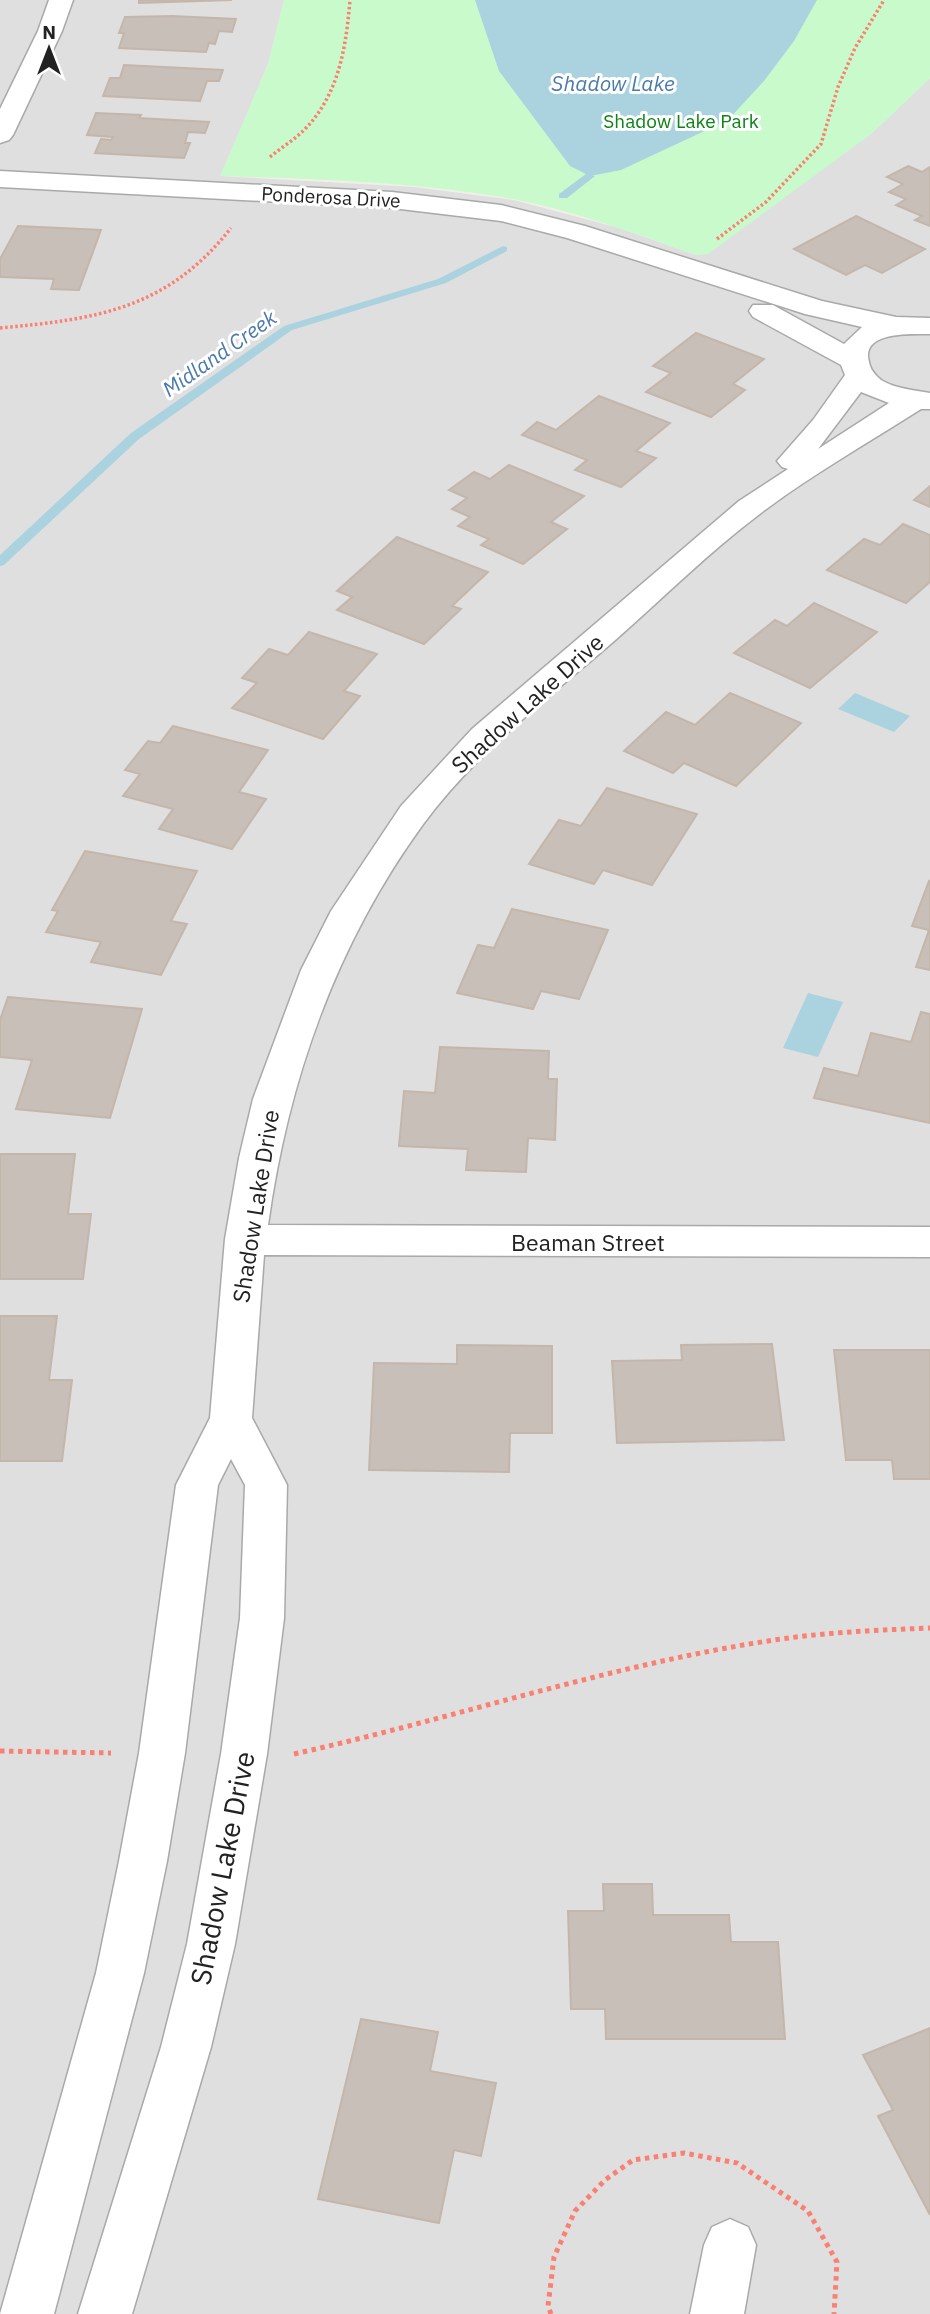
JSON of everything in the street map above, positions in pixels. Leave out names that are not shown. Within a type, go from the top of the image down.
[{"type":"street","points":[[0,135],[50,30],[61,0]]},
{"type":"street","name":"Ponderosa Drive","points":[[0,179],[392,200],[500,213],[576,232],[815,308],[920,324]]},
{"type":"street","name":"Ponderosa Drive","points":[[654,259],[798,328],[854,368],[881,392],[922,400]]},
{"type":"street","name":"Shadow Lake Drive","points":[[27,2314],[120,1973],[143,1861],[164,1741],[197,1485],[232,1418],[246,1240],[261,1146],[272,1099],[293,1035],[319,970],[379,863],[413,814],[484,736],[750,507],[824,426],[854,368],[852,350],[868,334],[920,324]]},
{"type":"street","name":"Shadow Lake Drive","points":[[750,507],[922,400]]},
{"type":"street","name":"Beaman Street","points":[[246,1240],[930,1241]]},
{"type":"street","name":"Shadow Lake Drive","points":[[105,2314],[186,2048],[211,1944],[244,1754],[262,1618],[267,1485],[232,1418]]},
{"type":"street","points":[[717,2314],[730,2245]]},
{"type":"path","points":[[0,328],[81,316],[131,302],[166,288],[190,273],[231,229],[264,162],[305,129],[334,88],[342,62],[350,0]]},
{"type":"path","points":[[716,240],[766,202],[821,144],[838,87],[855,48],[884,0]]},
{"type":"path","points":[[286,1754],[299,1754],[366,1738],[608,1675],[721,1650],[804,1636],[930,1628]]},
{"type":"path","points":[[0,1751],[116,1753]]},
{"type":"shaded area","points":[[0,0],[284,0],[268,64],[221,176],[414,187],[514,200],[619,228],[696,255],[871,134],[930,78],[930,2314],[0,2314]]},
{"type":"green space","name":"Shadow Lake Park","points":[[284,0],[930,0],[930,78],[871,134],[708,254],[696,255],[582,216],[477,193],[330,180],[220,176],[268,64]]},
{"type":"water","name":"Shadow Lake","points":[[475,0],[817,0],[794,41],[764,81],[728,120],[621,170],[590,176],[570,166],[499,71]]},
{"type":"water","points":[[855,693],[910,716],[894,732],[838,709]]},
{"type":"water","points":[[808,993],[843,1002],[818,1057],[783,1048]]},
{"type":"building","points":[[139,0],[232,0],[139,3]]},
{"type":"building","points":[[125,17],[236,19],[232,32],[219,31],[215,44],[209,43],[206,52],[119,48],[124,33],[119,33]]},
{"type":"building","points":[[124,65],[223,70],[219,81],[207,81],[200,101],[103,96],[110,78],[120,78]]},
{"type":"building","points":[[96,113],[209,122],[205,133],[188,132],[185,143],[190,143],[184,158],[95,153],[101,139],[111,140],[113,137],[87,135]]},
{"type":"building","points":[[908,166],[922,172],[930,167],[930,226],[915,220],[922,216],[896,205],[906,199],[889,192],[903,184],[887,177]]},
{"type":"building","points":[[856,216],[925,249],[882,273],[865,265],[846,275],[794,249]]},
{"type":"building","points":[[18,226],[101,230],[79,290],[51,289],[54,279],[0,277],[0,259]]},
{"type":"building","points":[[696,333],[764,359],[733,384],[745,390],[711,417],[646,392],[671,373],[653,366]]},
{"type":"building","points":[[599,396],[670,423],[636,451],[656,458],[621,487],[575,470],[587,460],[522,435],[537,422],[556,430]]},
{"type":"building","points":[[509,465],[584,496],[551,522],[567,529],[523,564],[481,545],[489,539],[458,526],[470,517],[452,509],[467,498],[449,490],[474,472],[490,479]]},
{"type":"building","points":[[930,486],[930,507],[914,500]]},
{"type":"building","points":[[903,524],[930,535],[930,582],[906,603],[827,570],[864,539],[880,545]]},
{"type":"building","points":[[397,537],[488,572],[452,606],[461,609],[424,644],[337,610],[352,597],[337,591]]},
{"type":"building","points":[[814,603],[877,632],[810,688],[734,653],[775,620],[787,626]]},
{"type":"building","points":[[309,632],[377,654],[344,691],[360,696],[323,739],[232,708],[257,683],[242,678],[269,649],[288,655]]},
{"type":"building","points":[[730,693],[801,723],[736,786],[684,763],[673,773],[624,751],[666,712],[695,725]]},
{"type":"building","points":[[173,726],[268,750],[239,792],[266,799],[232,849],[159,829],[173,809],[123,796],[140,774],[125,770],[148,741],[160,743]]},
{"type":"building","points":[[607,788],[697,814],[652,885],[603,870],[594,884],[529,864],[559,820],[581,826]]},
{"type":"building","points":[[85,851],[197,871],[171,921],[187,924],[161,975],[91,962],[101,942],[46,932],[58,911],[52,910]]},
{"type":"building","points":[[929,881],[930,970],[916,967],[929,930],[912,926]]},
{"type":"building","points":[[512,909],[608,930],[579,999],[541,991],[533,1009],[457,993],[478,945],[494,948]]},
{"type":"building","points":[[8,997],[142,1009],[110,1118],[16,1109],[32,1060],[0,1057],[0,1020]]},
{"type":"building","points":[[921,1012],[930,1014],[930,1123],[814,1098],[824,1068],[858,1076],[871,1033],[911,1042]]},
{"type":"building","points":[[440,1047],[549,1051],[548,1079],[557,1079],[555,1140],[528,1138],[526,1172],[466,1170],[468,1149],[399,1146],[404,1091],[435,1093]]},
{"type":"building","points":[[0,1154],[75,1154],[68,1214],[91,1214],[83,1279],[0,1279]]},
{"type":"building","points":[[0,1316],[57,1316],[49,1380],[72,1380],[62,1461],[0,1461]]},
{"type":"building","points":[[772,1344],[784,1440],[617,1443],[612,1361],[682,1360],[681,1345]]},
{"type":"building","points":[[457,1345],[552,1346],[552,1433],[510,1433],[509,1472],[369,1470],[374,1363],[457,1364]]},
{"type":"building","points":[[834,1350],[930,1350],[930,1479],[894,1479],[892,1460],[846,1460]]},
{"type":"building","points":[[603,1884],[652,1884],[653,1915],[729,1915],[731,1942],[778,1942],[785,2039],[606,2039],[605,2009],[571,2009],[568,1911],[604,1911]]},
{"type":"building","points":[[361,2019],[438,2032],[430,2071],[496,2083],[481,2156],[454,2150],[439,2223],[318,2199]]},
{"type":"building","points":[[930,2028],[930,2215],[878,2116],[893,2110],[863,2055]]},
{"type":"waterway","name":"Midland Creek","points":[[563,196],[590,176]]},
{"type":"waterway","name":"Midland Creek","points":[[0,562],[135,436],[288,328],[442,281],[503,249]]}]
